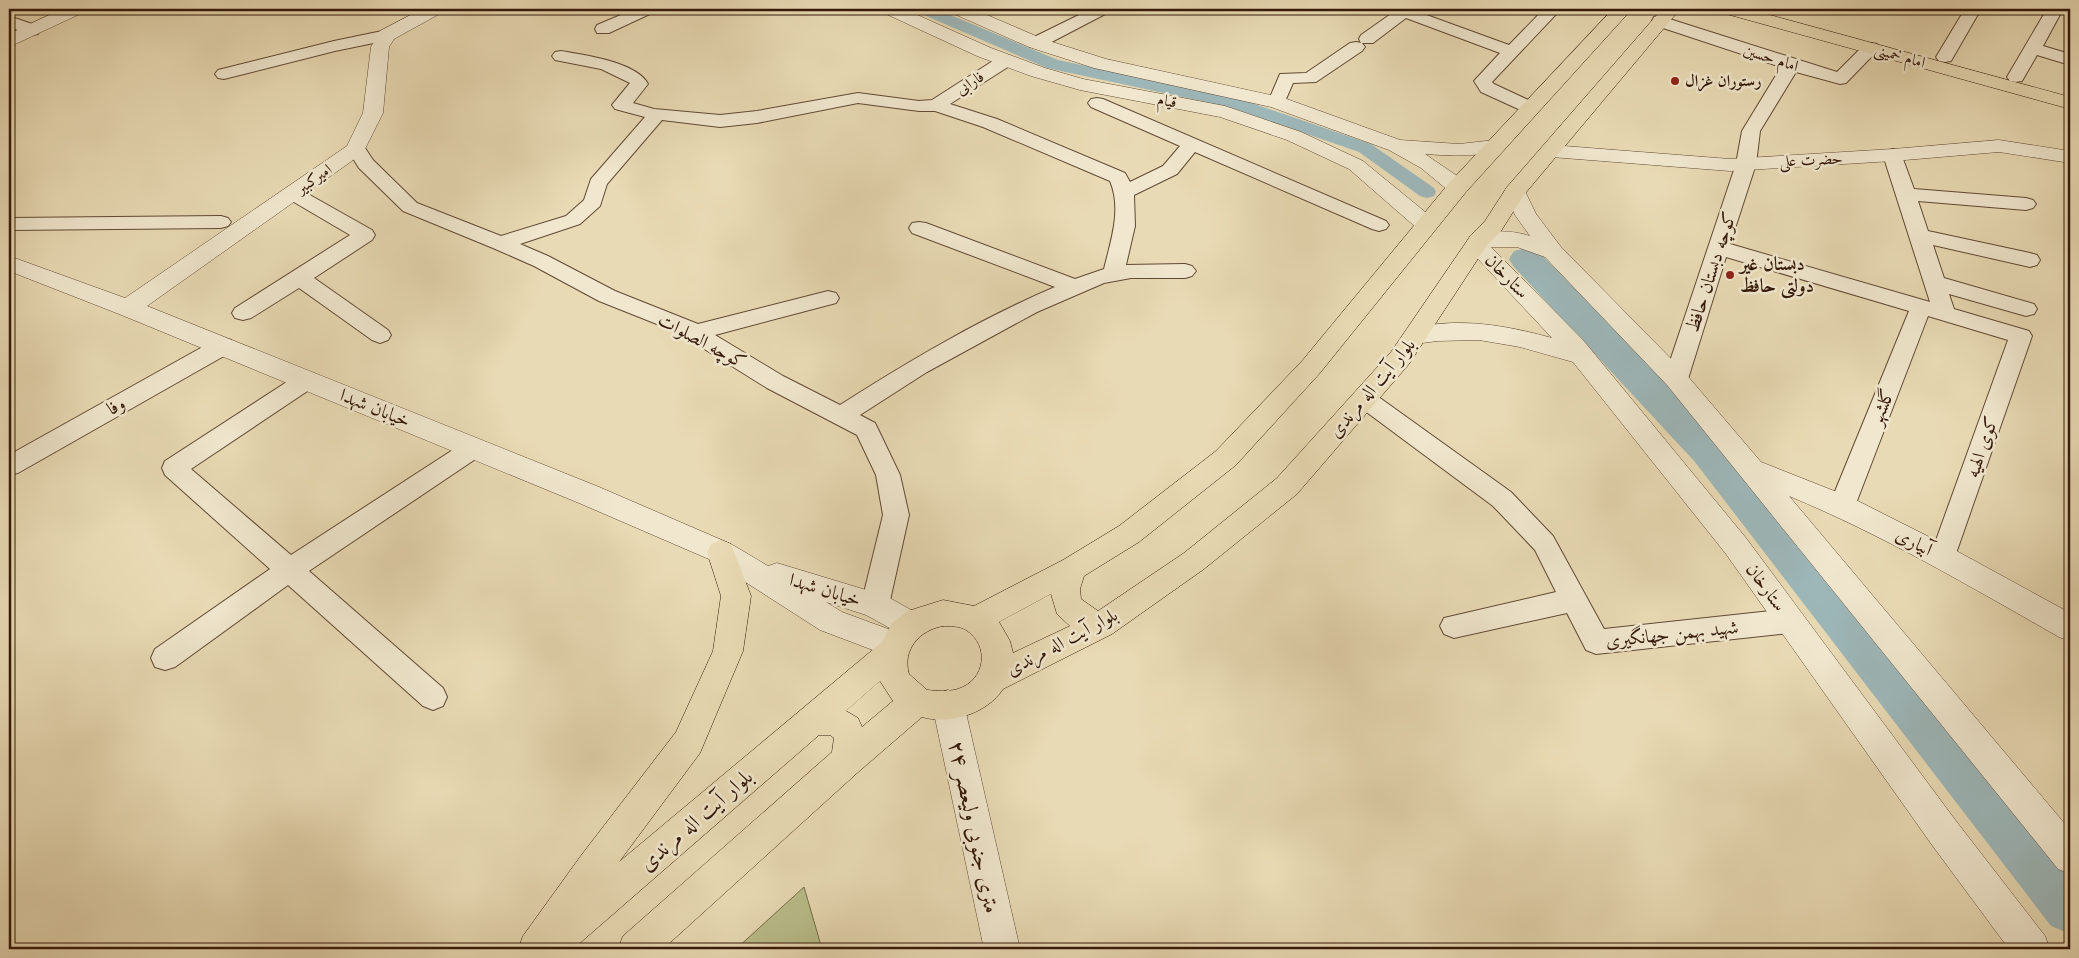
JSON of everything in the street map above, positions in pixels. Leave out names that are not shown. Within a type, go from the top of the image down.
[{"type":"main road","name":"امام خمینی","points":[[1730,9],[2070,103]]},
{"type":"main road","name":"امام خمینی","points":[[1776,9],[2070,92]]},
{"type":"main road","points":[[1618,13],[1620,23],[1638,28],[1644,32],[1659,23]]},
{"type":"main road","points":[[976,620],[1073,568],[1129,534],[1226,458],[1311,367],[1458,187],[1618,13]]},
{"type":"main road","name":"بلوار آیت اله مرندی","points":[[992,679],[1100,625],[1194,561],[1287,486],[1366,399],[1400,358],[1478,242],[1493,226],[1515,192],[1659,23]]},
{"type":"main road","points":[[536,949],[688,742],[728,651],[736,596],[729,557]]},
{"type":"main road","points":[[1073,568],[1066,581],[1064,598],[1072,610],[1082,619],[1100,625]]},
{"type":"main road","points":[[944,613],[960,614],[976,620],[987,629],[995,640],[998,653],[997,666],[992,679],[983,691],[969,700],[953,705],[932,703],[905,693],[896,682],[891,668],[899,641],[926,617],[944,613]]},
{"type":"main road","name":"بلوار آیت اله مرندی","points":[[545,949],[812,721],[899,641]]},
{"type":"main road","points":[[636,949],[844,763],[932,703]]},
{"type":"main road","points":[[812,721],[830,719],[845,726],[849,732],[852,748],[844,763]]},
{"type":"street","points":[[9,41],[76,9]]},
{"type":"street","points":[[224,74],[334,46],[387,35],[435,9]]},
{"type":"street","points":[[603,29],[648,9]]},
{"type":"street","name":"قیام","points":[[890,9],[1005,61],[1080,84],[1225,112],[1294,136],[1356,165],[1427,225]]},
{"type":"street","name":"قیام","points":[[958,9],[1036,43],[1102,64],[1277,102],[1396,146]]},
{"type":"street","points":[[1005,61],[1103,9]]},
{"type":"street","points":[[1531,108],[1487,88],[1483,81],[1553,9]]},
{"type":"street","points":[[1945,57],[1973,9]]},
{"type":"street","points":[[2016,78],[2055,9]]},
{"type":"street","points":[[1277,102],[1286,78],[1310,78],[1404,12],[1512,52]]},
{"type":"street","points":[[9,21],[32,30]]},
{"type":"street","name":"امام حسین","points":[[1659,23],[1840,79],[1871,48]]},
{"type":"street","name":"امیرکبیر","points":[[128,308],[356,149],[373,113],[380,47],[387,35]]},
{"type":"street","points":[[2033,48],[2070,60]]},
{"type":"street","points":[[561,56],[606,64],[637,80],[639,84],[622,105],[658,114],[720,121],[757,118],[858,98],[919,106],[936,105],[990,123],[1118,177],[1122,185],[1127,218],[1113,274]]},
{"type":"street","name":"فارابی","points":[[936,105],[1005,61]]},
{"type":"street","name":"کوچه دبستان حافظ","points":[[1676,379],[1746,164],[1751,132],[1792,65]]},
{"type":"street","points":[[1097,103],[1379,225]]},
{"type":"street","points":[[500,243],[573,220],[593,202],[598,183],[658,114]]},
{"type":"street","points":[[1123,193],[1170,170],[1192,144]]},
{"type":"street","points":[[1396,146],[1459,150],[1495,146]]},
{"type":"street","points":[[1396,146],[1428,164],[1458,187]]},
{"type":"street","name":"حضرت علی","points":[[1551,151],[1730,165],[1893,156],[1999,146],[2070,157]]},
{"type":"street","name":"کوچه الصلوات","points":[[356,149],[366,164],[410,207],[500,243],[608,296],[694,333],[775,382],[866,429],[888,474],[896,516],[875,605]]},
{"type":"street","points":[[1893,156],[1945,314]]},
{"type":"street","points":[[1515,192],[1526,215],[1553,252],[1676,379],[2070,857]]},
{"type":"street","points":[[243,313],[365,235],[294,194]]},
{"type":"street","points":[[1905,194],[2026,204]]},
{"type":"street","points":[[9,224],[221,222]]},
{"type":"street","points":[[919,228],[1075,287]]},
{"type":"street","points":[[1918,235],[2030,260]]},
{"type":"street","points":[[1478,242],[1520,240],[1553,252]]},
{"type":"street","name":"ستارخان","points":[[1478,242],[1582,356],[1736,546],[1944,833],[2032,949]]},
{"type":"street","points":[[1720,248],[1945,314]]},
{"type":"street","name":"خیابان شهدا","points":[[9,263],[128,308],[474,448],[589,495],[729,557],[875,605],[899,641]]},
{"type":"street","points":[[840,416],[919,366],[1028,307],[1075,287],[1099,277],[1131,271],[1185,271]]},
{"type":"street","points":[[299,278],[380,335]]},
{"type":"street","points":[[1934,283],[2026,309]]},
{"type":"street","points":[[694,333],[828,298]]},
{"type":"street","name":"گلشهر","points":[[1842,506],[1921,307]]},
{"type":"street","name":"کوی الهیه","points":[[1944,557],[2021,336],[1945,314]]},
{"type":"street","points":[[1415,336],[1439,331],[1477,331],[1534,341],[1582,356]]},
{"type":"street","name":"وفا","points":[[9,466],[223,346]]},
{"type":"street","points":[[306,380],[174,468],[433,697]]},
{"type":"street","name":"شهید بهمن جهانگیری","points":[[1366,399],[1502,499],[1544,543],[1596,642],[1790,621]]},
{"type":"street","points":[[165,658],[290,570],[474,448]]},
{"type":"street","name":"آبیاری","points":[[1751,470],[1842,506],[1944,557],[2070,628]]},
{"type":"street","name":"خیابان شهدا","points":[[729,557],[831,620],[899,641]]},
{"type":"street","points":[[1454,626],[1574,600]]},
{"type":"street","name":"۲۴ متری جنوبی ولیعصر","points":[[932,703],[1002,949]]},
{"type":"green space","points":[[804,887],[822,949],[736,949]]},
{"type":"waterway","points":[[923,9],[1053,64],[1234,103],[1365,148],[1427,192]]},
{"type":"waterway","points":[[1526,259],[1709,451],[2070,907]]},
{"type":"place","name":"رستوران غزال","points":[[1675,81]]},
{"type":"place","name":"دبستان غیر دولتی حافظ","points":[[1730,275]]}]
